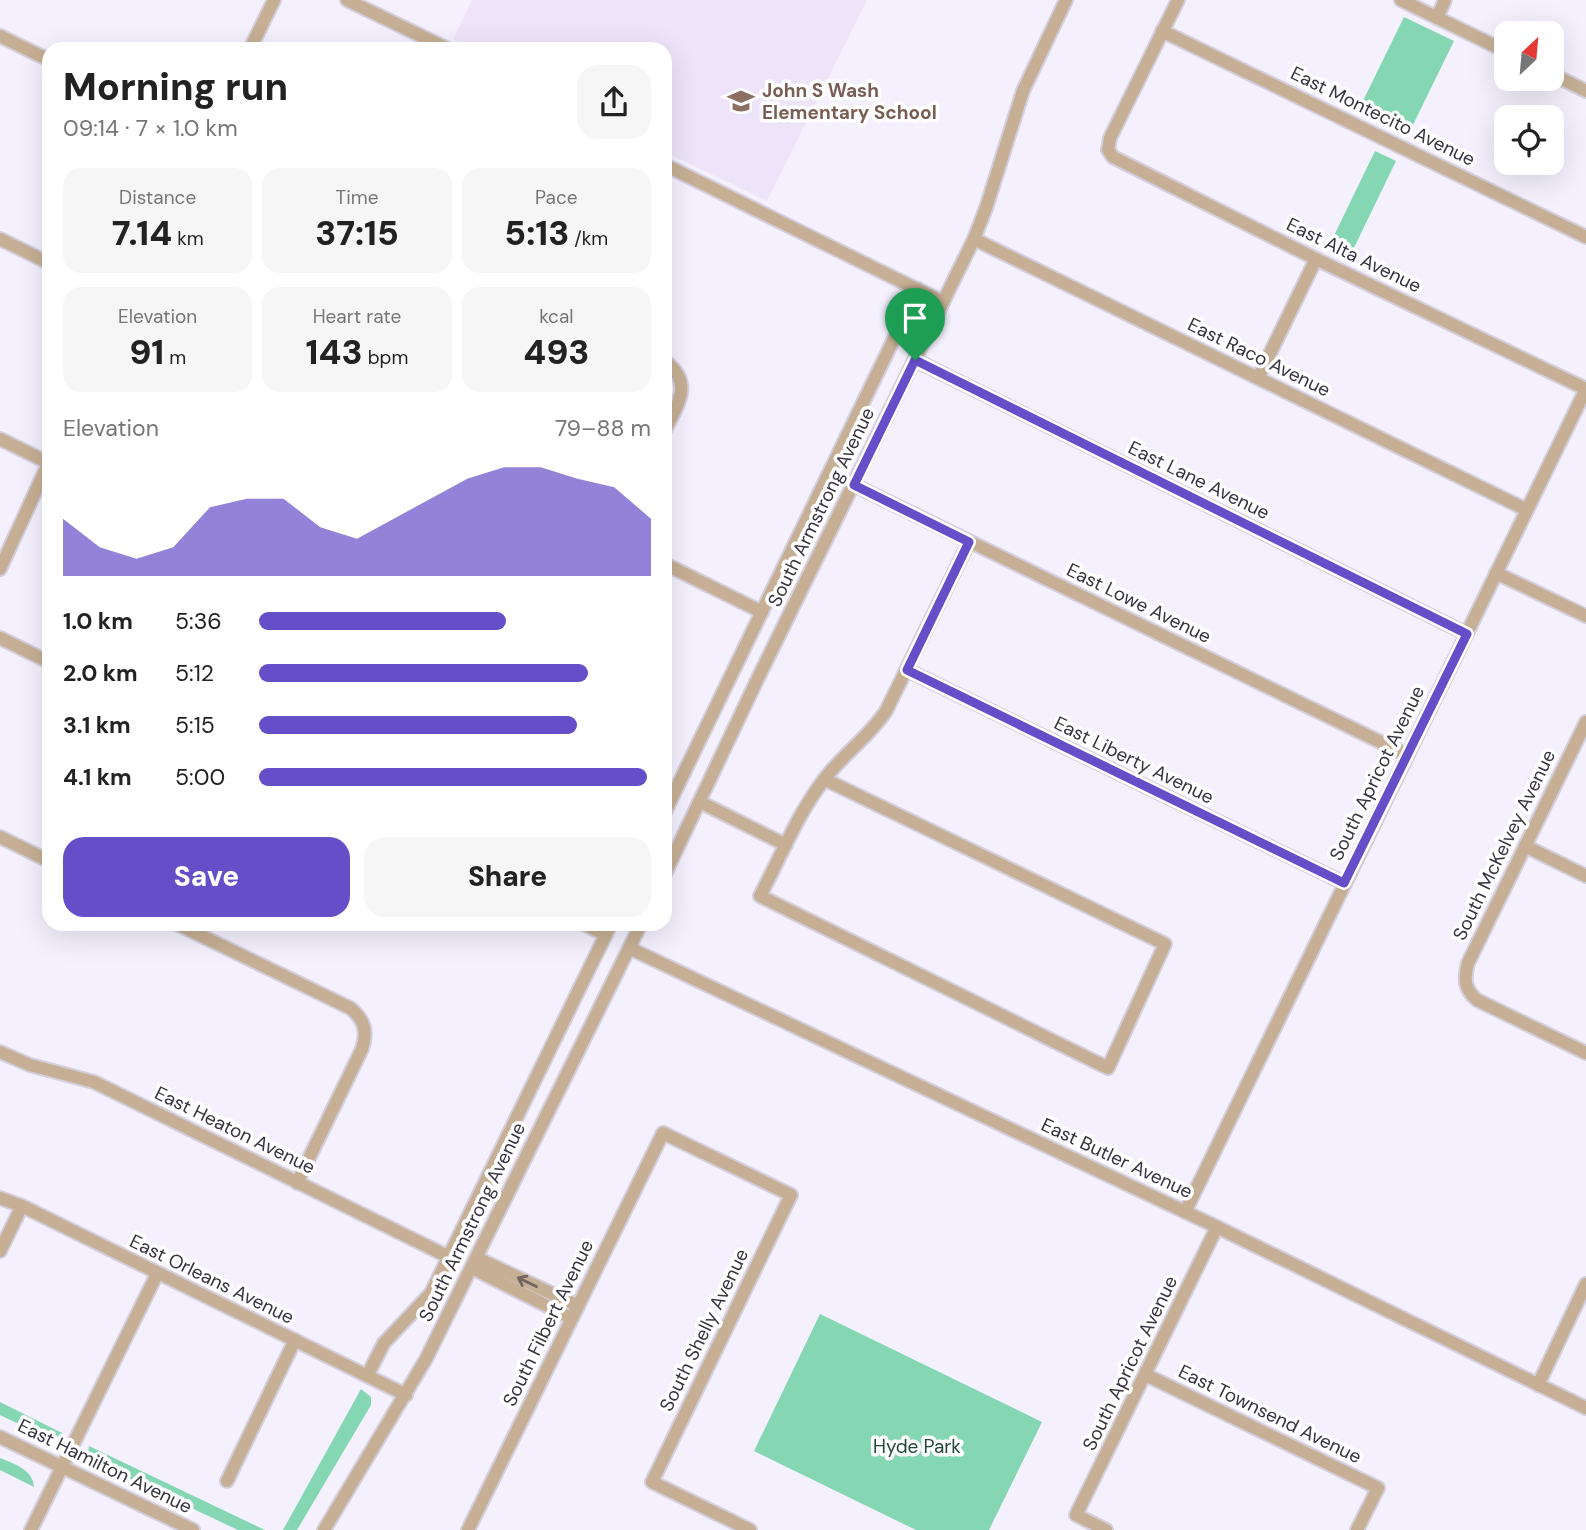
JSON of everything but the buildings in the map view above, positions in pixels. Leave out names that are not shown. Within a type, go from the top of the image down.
[{"type":"street","points":[[253,42],[274,0]]},
{"type":"street","points":[[347,0],[434,42]]},
{"type":"street","name":"South Armstrong Avenue","points":[[672,860],[759,676],[974,239],[1023,91],[1066,0]]},
{"type":"street","points":[[1163,31],[1178,0]]},
{"type":"street","points":[[1401,0],[1494,46]]},
{"type":"street","points":[[1437,18],[1445,0]]},
{"type":"street","name":"East Alta Avenue","points":[[1163,31],[1110,138],[1108,150],[1113,157],[1316,259],[1586,389]]},
{"type":"street","name":"East Montecito Avenue","points":[[1163,31],[1586,237]]},
{"type":"street","points":[[0,36],[42,57]]},
{"type":"street","points":[[1564,80],[1586,91]]},
{"type":"street","points":[[672,168],[943,302]]},
{"type":"street","points":[[0,239],[42,260]]},
{"type":"street","name":"East Raco Avenue","points":[[974,239],[1527,510]]},
{"type":"street","points":[[1258,378],[1316,259]]},
{"type":"street","name":"South Armstrong Avenue","points":[[672,798],[918,289]]},
{"type":"street","name":"East Lane Avenue","points":[[915,360],[1467,634]]},
{"type":"street","points":[[672,368],[681,378],[682,390],[672,416]]},
{"type":"street","name":"South Apricot Avenue","points":[[1185,1212],[1586,389]]},
{"type":"street","points":[[0,439],[42,459]]},
{"type":"street","points":[[0,569],[42,477]]},
{"type":"street","name":"East Lowe Avenue","points":[[854,485],[1407,755]]},
{"type":"street","points":[[824,779],[1165,944],[1108,1068],[760,896],[809,801],[824,779],[878,723],[907,670],[969,542]]},
{"type":"street","points":[[672,567],[762,612]]},
{"type":"street","points":[[1496,573],[1586,616]]},
{"type":"street","points":[[0,638],[42,659]]},
{"type":"street","name":"East Liberty Avenue","points":[[907,670],[1344,883]]},
{"type":"street","name":"South McKelvey Avenue","points":[[1586,722],[1468,964],[1464,980],[1466,988],[1477,1000],[1586,1053]]},
{"type":"street","points":[[700,802],[786,845]]},
{"type":"street","points":[[0,837],[42,858]]},
{"type":"street","points":[[1525,846],[1586,876]]},
{"type":"street","points":[[191,931],[349,1008],[365,1028],[362,1049],[297,1183]]},
{"type":"street","name":"South Armstrong Avenue","points":[[367,1376],[384,1343],[427,1300],[608,931]]},
{"type":"street","name":"South Armstrong Avenue","points":[[324,1530],[406,1395],[475,1263],[637,931]]},
{"type":"street","name":"East Butler Avenue","points":[[629,947],[1217,1227],[1586,1408]]},
{"type":"street","name":"East Heaton Avenue","points":[[0,1052],[30,1065],[94,1082],[449,1257]]},
{"type":"street","name":"South Shelly Avenue","points":[[663,1133],[791,1195],[652,1482],[750,1530]]},
{"type":"street","name":"South Filbert Avenue","points":[[468,1530],[663,1133]]},
{"type":"street","name":"East Orleans Avenue","points":[[0,1198],[22,1206],[406,1395]]},
{"type":"street","points":[[0,1251],[22,1206]]},
{"type":"street","name":"South Apricot Avenue","points":[[1107,1530],[1076,1515],[1217,1227]]},
{"type":"street","points":[[475,1263],[578,1306]]},
{"type":"street","points":[[475,1263],[571,1318]]},
{"type":"street","points":[[31,1530],[157,1274]]},
{"type":"street","points":[[1538,1385],[1586,1284]]},
{"type":"street","points":[[227,1481],[295,1340]]},
{"type":"street","name":"East Townsend Avenue","points":[[1146,1375],[1378,1488],[1357,1530]]},
{"type":"street","name":"East Hamilton Avenue","points":[[0,1437],[194,1530]]},
{"type":"shaded area","name":"John S Wash Elementary School","points":[[472,0],[867,0],[767,201],[672,155],[672,42],[459,42],[453,39]]},
{"type":"green space","points":[[1404,17],[1454,41],[1407,137],[1357,113]]},
{"type":"green space","points":[[1375,151],[1396,161],[1349,258],[1328,248]]},
{"type":"green space","name":"Hyde Park","points":[[820,1314],[1042,1422],[989,1530],[916,1530],[754,1451]]},
{"type":"green space","points":[[361,1389],[371,1397],[371,1405],[297,1530],[283,1530]]},
{"type":"green space","points":[[0,1402],[63,1433],[52,1440],[0,1415]]},
{"type":"green space","points":[[89,1446],[265,1530],[238,1530],[94,1462],[88,1453]]},
{"type":"green space","points":[[0,1458],[26,1471],[34,1487],[0,1470]]},
{"type":"place","name":"John S Wash Elementary School","points":[[741,101]]},
{"type":"route","points":[[915,360],[1467,634],[1344,883],[907,670],[969,542],[854,485],[915,360]]}]
